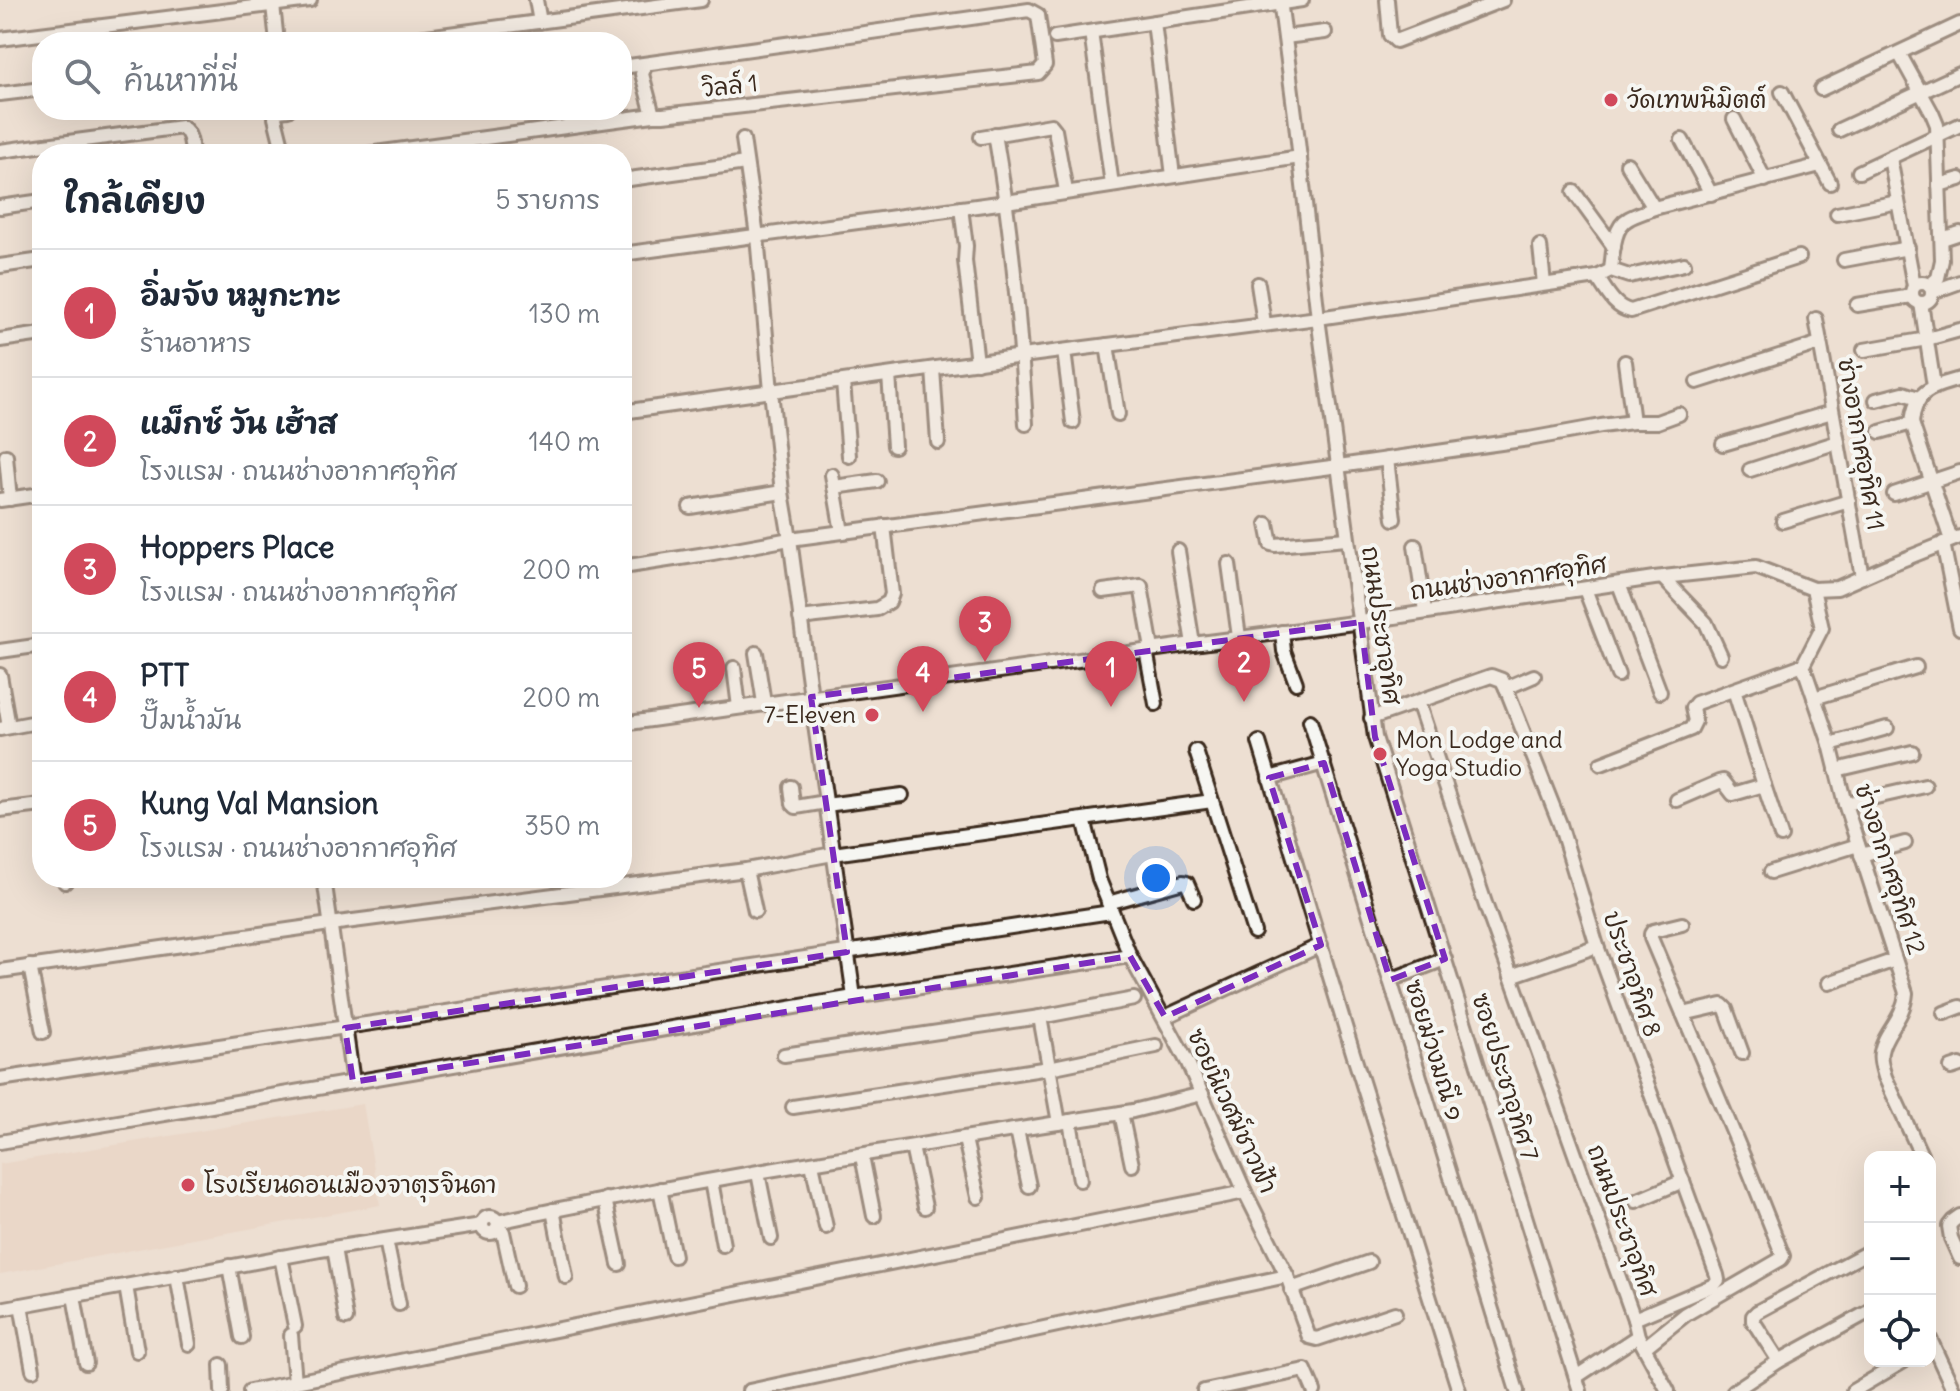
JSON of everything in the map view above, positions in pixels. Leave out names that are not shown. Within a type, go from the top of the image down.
[{"type":"street","points":[[95,32],[310,0]]},
{"type":"street","points":[[536,0],[540,22]]},
{"type":"street","points":[[464,32],[701,0]]},
{"type":"street","points":[[1055,37],[1302,0]]},
{"type":"street","points":[[1387,0],[1390,35],[1396,41],[1503,0]]},
{"type":"street","name":"ถนนประชาอุทิศ","points":[[1280,1],[1371,718],[1418,702],[1641,1342],[1668,1391]]},
{"type":"street","points":[[273,5],[276,32]]},
{"type":"street","name":"วิลล์ 1","points":[[632,118],[1038,73],[1045,65],[1038,15],[1029,10],[646,64]]},
{"type":"street","points":[[1154,22],[1173,176]]},
{"type":"street","points":[[1821,89],[1960,24]]},
{"type":"street","points":[[1091,32],[1112,185]]},
{"type":"street","points":[[1285,37],[1325,32]]},
{"type":"street","points":[[0,39],[32,38]]},
{"type":"street","points":[[1857,305],[1916,295],[1926,301],[1940,271],[1942,239],[1937,125],[1899,53]]},
{"type":"street","points":[[632,66],[646,64],[642,74],[653,115]]},
{"type":"street","points":[[1839,130],[1960,74]]},
{"type":"street","points":[[0,94],[32,90]]},
{"type":"street","points":[[1782,92],[1830,183]]},
{"type":"street","points":[[1734,119],[1765,180]]},
{"type":"street","points":[[276,120],[282,144]]},
{"type":"street","name":"วิลล์ 1","points":[[441,144],[616,120]]},
{"type":"street","points":[[981,137],[1051,125],[1055,130],[1066,191]]},
{"type":"street","points":[[1859,172],[1960,125]]},
{"type":"street","points":[[53,144],[182,127],[187,130],[191,144]]},
{"type":"street","points":[[995,134],[1006,202],[1026,424]]},
{"type":"street","points":[[743,139],[757,236],[782,492],[854,997]]},
{"type":"street","points":[[1682,140],[1711,194]]},
{"type":"street","points":[[0,151],[32,147]]},
{"type":"street","points":[[632,253],[1006,202],[1300,157]]},
{"type":"street","points":[[1890,158],[1934,386]]},
{"type":"street","points":[[632,179],[746,163]]},
{"type":"street","points":[[1627,164],[1654,208]]},
{"type":"street","points":[[1611,270],[1614,247],[1622,224],[1628,219],[1654,208],[1820,165]]},
{"type":"street","points":[[1939,185],[1960,179]]},
{"type":"street","points":[[1574,192],[1614,247]]},
{"type":"street","points":[[0,207],[32,202]]},
{"type":"street","points":[[1837,214],[1898,202]]},
{"type":"street","points":[[961,208],[977,363]]},
{"type":"street","points":[[1942,239],[1960,233]]},
{"type":"street","points":[[1540,246],[1544,284]]},
{"type":"street","points":[[1844,260],[1908,248]]},
{"type":"street","points":[[1597,277],[1615,303],[1623,310],[1631,311],[1799,257]]},
{"type":"street","points":[[0,266],[32,261]]},
{"type":"street","points":[[632,411],[1318,318],[1597,277],[1611,270],[1629,276],[1684,264]]},
{"type":"street","points":[[1930,289],[1960,282]]},
{"type":"street","points":[[1258,284],[1264,323]]},
{"type":"street","name":"ช่างอากาศอุทิศ 11","points":[[1816,319],[1862,577]]},
{"type":"street","points":[[1864,350],[1960,330]]},
{"type":"street","points":[[0,340],[32,335]]},
{"type":"street","points":[[1697,382],[1820,343]]},
{"type":"street","points":[[1107,345],[1118,414]]},
{"type":"street","points":[[1064,351],[1073,422]]},
{"type":"street","points":[[1625,362],[1633,422]]},
{"type":"street","points":[[933,369],[938,442]]},
{"type":"street","points":[[889,375],[894,446]]},
{"type":"street","points":[[1959,622],[1951,540],[1912,423],[1918,398],[1934,386],[1960,379]]},
{"type":"street","points":[[843,382],[849,456]]},
{"type":"street","points":[[1876,400],[1903,393],[1918,398]]},
{"type":"street","points":[[1723,444],[1832,412]]},
{"type":"street","points":[[632,565],[790,539],[1339,466],[1633,422],[1657,422],[1679,414]]},
{"type":"street","points":[[1880,432],[1912,423]]},
{"type":"street","points":[[1750,470],[1838,442]]},
{"type":"street","points":[[6,456],[5,500],[32,496]]},
{"type":"street","points":[[1387,459],[1394,519]]},
{"type":"street","points":[[1894,494],[1960,472]]},
{"type":"street","points":[[842,532],[833,481],[877,481]]},
{"type":"street","points":[[690,507],[782,492]]},
{"type":"street","points":[[1783,521],[1849,501]]},
{"type":"street","points":[[1267,524],[1271,544],[1275,545],[1347,539]]},
{"type":"street","points":[[800,618],[877,609],[889,602],[892,594],[884,526]]},
{"type":"street","points":[[1601,764],[1691,729],[1695,721],[1693,705],[1803,665],[1822,628],[1813,589],[1837,588],[1951,540]]},
{"type":"street","points":[[1415,546],[1425,611]]},
{"type":"street","points":[[1178,551],[1193,644]]},
{"type":"street","points":[[1229,564],[1239,637]]},
{"type":"street","name":"ถนนช่างอากาศอุทิศ","points":[[632,723],[1756,567],[1813,589]]},
{"type":"street","points":[[1663,578],[1706,623],[1721,656]]},
{"type":"street","points":[[1619,584],[1660,692]]},
{"type":"street","points":[[1103,591],[1141,586],[1156,704]]},
{"type":"street","points":[[1585,589],[1618,675]]},
{"type":"street","points":[[1282,632],[1284,651],[1296,683]]},
{"type":"street","points":[[0,651],[32,646]]},
{"type":"street","points":[[756,653],[764,703]]},
{"type":"street","name":"ช่างอากาศอุทิศ 12","points":[[1803,665],[1906,993],[1905,1003],[1881,1050],[1881,1063],[1919,1151]]},
{"type":"street","points":[[1814,698],[1916,667]]},
{"type":"street","points":[[734,668],[739,707]]},
{"type":"street","points":[[0,675],[4,728],[32,723]]},
{"type":"street","points":[[1418,702],[1491,676],[1502,680],[1506,688],[1534,676]]},
{"type":"street","name":"ประชาอุทิศ 8","points":[[1506,688],[1560,824],[1597,946],[1718,1280],[1714,1285],[1634,1319]]},
{"type":"street","points":[[1734,690],[1781,836]]},
{"type":"street","name":"ซอยประชาอุทิศ 7","points":[[1371,718],[1580,1391]]},
{"type":"street","name":"ซอยม่วงมณี ๑","points":[[1310,721],[1517,1391]]},
{"type":"street","points":[[1830,744],[1887,728]]},
{"type":"street","points":[[1259,742],[1459,1391]]},
{"type":"street","points":[[1196,751],[1254,932]]},
{"type":"street","points":[[1836,770],[1912,752]]},
{"type":"street","points":[[1269,778],[1324,763]]},
{"type":"street","points":[[1677,800],[1723,781],[1733,794],[1764,785]]},
{"type":"street","points":[[1845,804],[1925,786]]},
{"type":"street","points":[[791,787],[796,807],[902,795]]},
{"type":"street","points":[[632,881],[746,870],[833,854],[1212,801]]},
{"type":"street","points":[[0,810],[32,806]]},
{"type":"street","name":"ซอยนิเวศม์ชาวฟ้า","points":[[1084,819],[1099,879],[1130,956],[1165,1017],[1202,1094],[1289,1283],[1309,1337],[1317,1339],[1395,1313]]},
{"type":"street","points":[[1771,872],[1860,850],[1905,843]]},
{"type":"street","points":[[746,870],[755,911]]},
{"type":"street","points":[[0,1079],[847,952],[1110,908],[1183,882],[1187,883],[1194,899]]},
{"type":"street","points":[[325,888],[353,1082]]},
{"type":"street","points":[[0,971],[555,888]]},
{"type":"street","points":[[1576,1377],[1641,1342],[1783,1256],[1651,934],[1682,924]]},
{"type":"street","points":[[1165,1017],[1321,945]]},
{"type":"street","points":[[1511,976],[1597,946]]},
{"type":"street","points":[[0,1142],[854,997],[1130,956]]},
{"type":"street","points":[[1390,980],[1445,959]]},
{"type":"street","points":[[1829,983],[1895,960]]},
{"type":"street","points":[[30,966],[43,1032]]},
{"type":"street","points":[[784,1055],[1040,1017],[1134,999]]},
{"type":"street","points":[[1683,1014],[1722,1005],[1742,1053]]},
{"type":"street","points":[[1944,1013],[1960,1007]]},
{"type":"street","points":[[1040,1017],[1049,1068],[1080,1180]]},
{"type":"street","points":[[793,1107],[1049,1068],[1156,1046]]},
{"type":"street","points":[[497,1225],[605,1199],[1121,1113],[1202,1094]]},
{"type":"street","points":[[1121,1113],[1132,1165]]},
{"type":"street","points":[[1017,1130],[1029,1186]]},
{"type":"street","points":[[965,1139],[978,1197]]},
{"type":"street","points":[[912,1147],[925,1207]]},
{"type":"street","points":[[862,1156],[874,1216]]},
{"type":"street","points":[[812,1164],[826,1227]]},
{"type":"street","points":[[758,1173],[771,1238]]},
{"type":"street","points":[[711,1181],[723,1245]]},
{"type":"street","points":[[1636,1201],[1683,1181]]},
{"type":"street","points":[[660,1189],[674,1256]]},
{"type":"street","points":[[250,1391],[1245,1192]]},
{"type":"street","points":[[605,1199],[619,1264]]},
{"type":"street","points":[[553,1210],[566,1277]]},
{"type":"street","points":[[1960,1216],[1949,1226],[1960,1258]]},
{"type":"street","points":[[0,1309],[229,1266],[482,1225],[486,1218],[494,1218],[503,1232],[515,1286]]},
{"type":"street","points":[[386,1240],[399,1304]]},
{"type":"street","points":[[334,1248],[346,1318]]},
{"type":"street","points":[[1779,1361],[1753,1321],[1753,1316],[1864,1254]]},
{"type":"street","points":[[281,1257],[293,1330],[295,1382]]},
{"type":"street","points":[[749,1391],[1289,1283],[1369,1262]]},
{"type":"street","points":[[229,1266],[242,1337]]},
{"type":"street","points":[[177,1276],[189,1344]]},
{"type":"street","points":[[126,1286],[137,1351]]},
{"type":"street","points":[[74,1296],[86,1363]]},
{"type":"street","points":[[21,1305],[33,1370]]},
{"type":"street","points":[[1734,1391],[1779,1361],[1864,1314]]},
{"type":"street","points":[[1936,1353],[1954,1391]]},
{"type":"street","points":[[221,1365],[222,1391]]},
{"type":"street","points":[[1853,1391],[1894,1367]]},
{"type":"street","points":[[1204,1391],[1305,1370],[1314,1391]]},
{"type":"highlighted area","points":[[1361,622],[1375,737],[1445,959],[1390,980],[1324,763],[1269,778],[1321,945],[1165,1017],[1130,956],[353,1082],[345,1028],[847,952],[811,697]]},
{"type":"shaded area","name":"โรงเรียนดอนเมืองจาตุรจินดา","points":[[363,1104],[380,1205],[0,1274],[0,1164]]},
{"type":"place","name":"วัดเทพนิมิตต์","points":[[1611,100]]},
{"type":"place","name":"Hoppers Place","points":[[985,662]]},
{"type":"place","name":"แม็กซ์ วัน เฮ้าส","points":[[1244,702]]},
{"type":"place","name":"อิ่มจัง หมูกะทะ","points":[[1111,707]]},
{"type":"place","name":"Kung Val Mansion","points":[[699,708]]},
{"type":"place","name":"PTT","points":[[923,712]]},
{"type":"place","name":"7-Eleven","points":[[872,715]]},
{"type":"place","name":"Mon Lodge and Yoga Studio","points":[[1380,754]]},
{"type":"place","name":"โรงเรียนดอนเมืองจาตุรจินดา","points":[[188,1185]]}]
